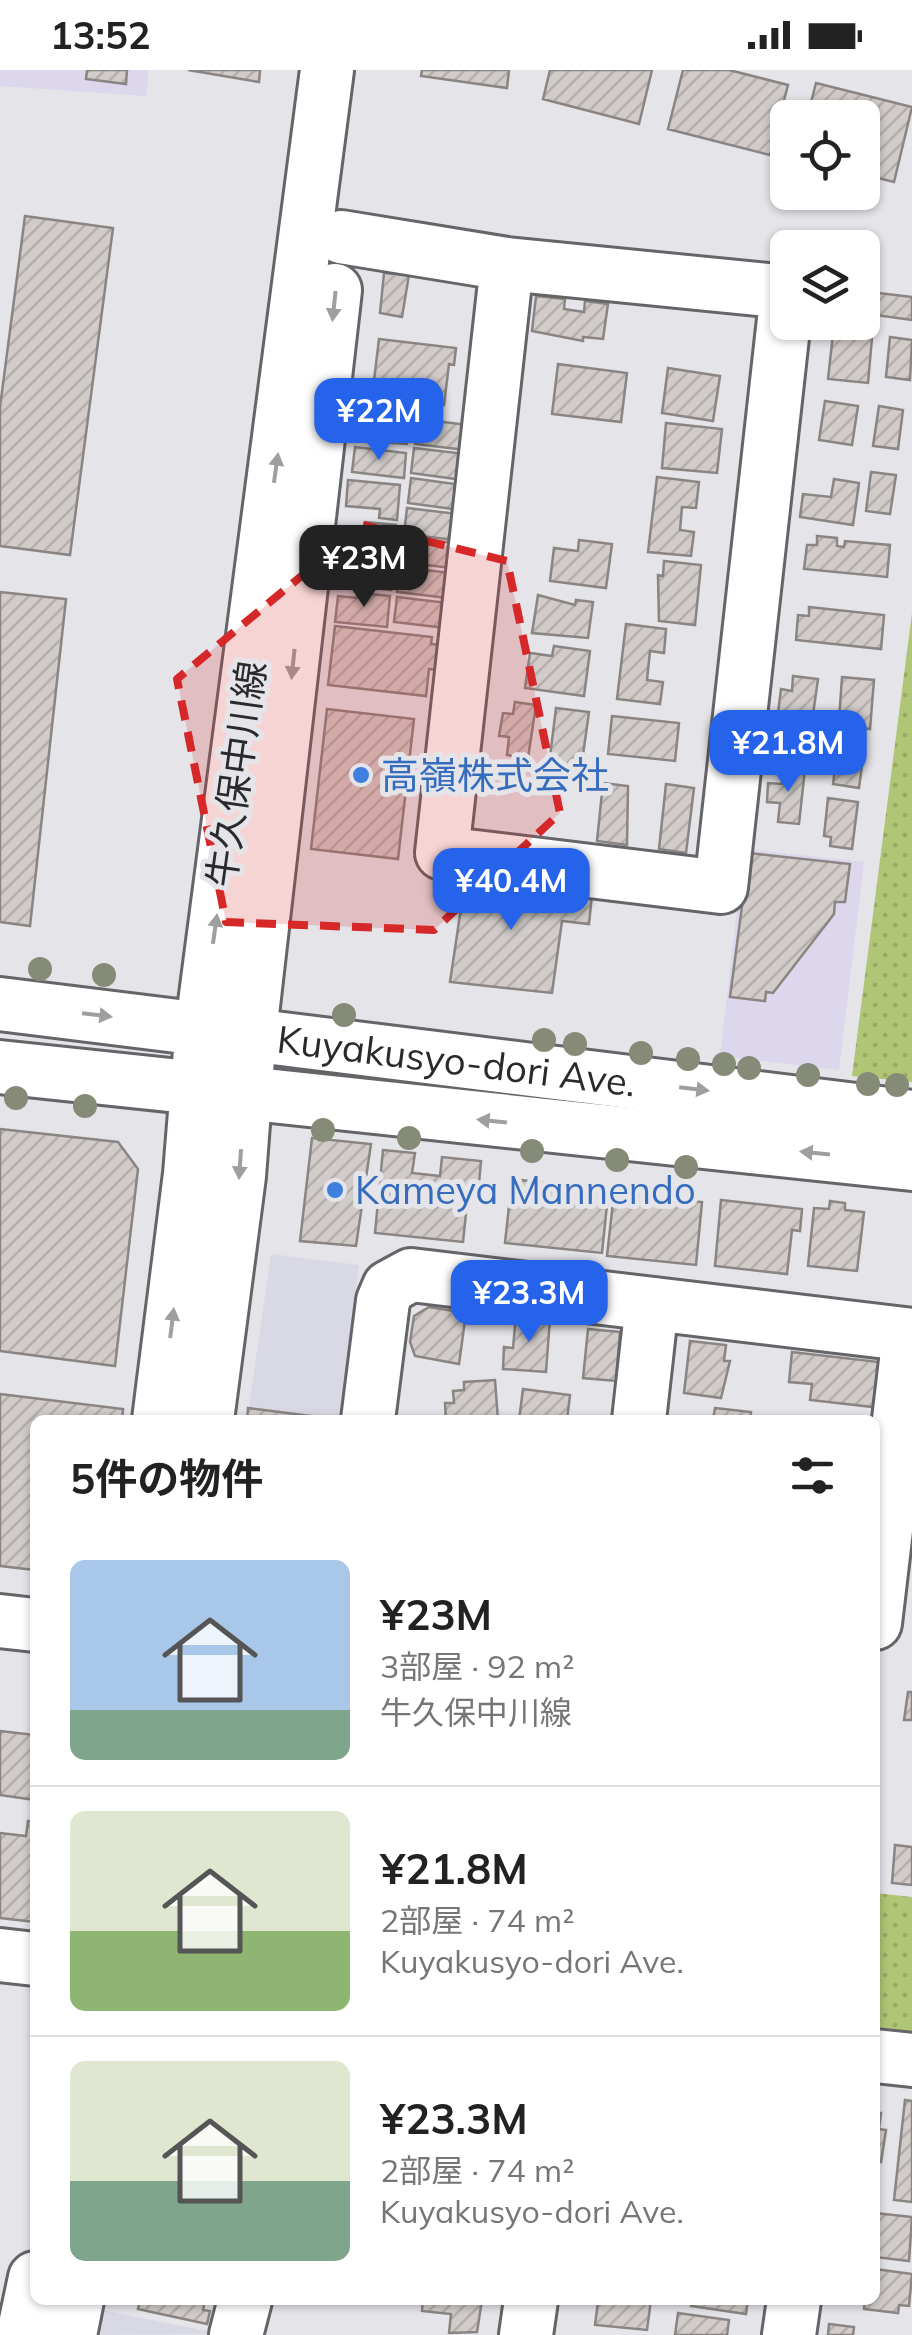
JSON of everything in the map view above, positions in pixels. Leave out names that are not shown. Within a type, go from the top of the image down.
[{"type":"street","name":"牛久保中川線","points":[[160,1415],[220,1093],[327,70]]},
{"type":"street","name":"牛久保中川線","points":[[226,1029],[342,237],[360,70]]},
{"type":"street","points":[[342,237],[507,264],[787,292],[721,888],[442,853],[507,264]]},
{"type":"street","name":"Kuyakusyo-dori Ave.","points":[[0,1004],[912,1117]]},
{"type":"street","name":"Kuyakusyo-dori Ave.","points":[[0,1067],[912,1164]]},
{"type":"street","name":"牛久保中川線","points":[[208,1415],[240,1176],[220,1093]]},
{"type":"street","points":[[369,1415],[384,1301],[399,1279],[425,1276],[911,1335],[880,1583]]},
{"type":"street","points":[[639,1415],[652,1304]]},
{"type":"street","points":[[0,1621],[30,1624]]},
{"type":"street","points":[[0,1955],[30,1958]]},
{"type":"street","points":[[880,2057],[912,2060]]},
{"type":"street","points":[[23,2335],[30,2302]]},
{"type":"street","points":[[70,2335],[76,2305]]},
{"type":"street","points":[[236,2335],[244,2305]]},
{"type":"street","points":[[526,2335],[531,2305]]},
{"type":"street","points":[[789,2335],[793,2305]]},
{"type":"highlighted area","points":[[363,525],[507,561],[560,813],[434,930],[226,922],[177,679]]},
{"type":"shaded area","points":[[0,70],[149,70],[146,96],[0,86]]},
{"type":"shaded area","points":[[744,849],[864,862],[839,1070],[720,1056]]},
{"type":"shaded area","points":[[271,1254],[359,1265],[342,1415],[248,1415]]},
{"type":"shaded area","points":[[102,2310],[222,2334],[97,2335]]},
{"type":"green space","points":[[912,613],[912,1082],[852,1076]]},
{"type":"green space","points":[[880,1894],[912,1897],[912,2041],[880,2037]]},
{"type":"building","points":[[87,70],[127,70],[126,84],[86,79]]},
{"type":"building","points":[[188,70],[260,70],[259,82]]},
{"type":"building","points":[[422,70],[509,70],[507,88],[421,76]]},
{"type":"building","points":[[550,70],[652,70],[639,124],[543,99]]},
{"type":"building","points":[[683,70],[729,70],[788,85],[784,100],[770,100],[770,155],[668,129]]},
{"type":"building","points":[[816,83],[912,107],[894,182],[880,178],[880,100],[812,100]]},
{"type":"building","points":[[25,216],[113,228],[70,555],[0,546],[0,407]]},
{"type":"building","points":[[384,273],[409,275],[402,317],[380,313]]},
{"type":"building","points":[[880,293],[912,297],[912,320],[880,316]]},
{"type":"building","points":[[536,296],[565,299],[564,309],[584,312],[585,301],[608,304],[603,339],[583,337],[583,341],[532,331]]},
{"type":"building","points":[[890,337],[912,340],[910,380],[886,377]]},
{"type":"building","points":[[379,339],[456,348],[454,365],[449,364],[444,405],[372,397]]},
{"type":"building","points":[[832,340],[872,340],[868,383],[828,379]]},
{"type":"building","points":[[558,364],[627,373],[621,422],[552,414]]},
{"type":"building","points":[[668,368],[720,376],[713,421],[662,413]]},
{"type":"building","points":[[825,401],[858,406],[852,445],[819,440]]},
{"type":"building","points":[[879,406],[903,410],[898,449],[873,446]]},
{"type":"building","points":[[359,411],[410,416],[407,444],[381,442],[382,430],[358,428]]},
{"type":"building","points":[[418,419],[469,425],[466,450],[415,444]]},
{"type":"building","points":[[666,423],[722,429],[717,473],[662,468]]},
{"type":"building","points":[[355,447],[406,453],[404,478],[352,472]]},
{"type":"building","points":[[414,448],[466,454],[463,480],[411,473]]},
{"type":"building","points":[[871,472],[896,475],[890,514],[866,511]]},
{"type":"building","points":[[657,477],[699,482],[696,508],[682,507],[680,530],[694,532],[691,556],[648,552]]},
{"type":"building","points":[[411,478],[462,485],[460,510],[408,503]]},
{"type":"building","points":[[834,479],[859,483],[853,525],[800,517],[803,494],[831,497]]},
{"type":"building","points":[[348,480],[400,485],[397,520],[379,518],[380,509],[346,506]]},
{"type":"building","points":[[407,508],[458,514],[455,540],[404,534]]},
{"type":"building","points":[[365,522],[396,525],[394,554],[342,549],[344,528],[364,530]]},
{"type":"building","points":[[817,536],[837,538],[837,546],[844,547],[845,541],[890,545],[887,577],[804,569],[807,545],[817,545]]},
{"type":"building","points":[[404,537],[455,543],[452,568],[401,562]]},
{"type":"building","points":[[579,540],[612,544],[606,588],[550,581],[554,548],[578,551]]},
{"type":"building","points":[[344,554],[394,560],[391,590],[368,587],[369,580],[342,577]]},
{"type":"building","points":[[664,561],[701,565],[695,625],[659,621],[658,575],[663,576]]},
{"type":"building","points":[[400,567],[451,573],[448,598],[397,592]]},
{"type":"building","points":[[0,592],[66,599],[30,926],[0,922]]},
{"type":"building","points":[[358,593],[390,596],[387,627],[335,622],[338,596],[357,598]]},
{"type":"building","points":[[538,595],[575,605],[576,600],[593,602],[588,638],[532,633]]},
{"type":"building","points":[[397,597],[448,603],[446,628],[394,622]]},
{"type":"building","points":[[809,607],[884,615],[881,649],[796,640],[798,615],[809,616]]},
{"type":"building","points":[[626,624],[666,629],[664,653],[650,651],[647,680],[663,682],[660,704],[617,699]]},
{"type":"building","points":[[335,626],[432,637],[431,644],[447,645],[445,671],[429,669],[426,696],[328,685]]},
{"type":"building","points":[[554,646],[590,651],[584,696],[525,688],[530,653],[552,656]]},
{"type":"building","points":[[793,676],[818,679],[810,736],[784,733],[787,714],[778,713],[781,689],[792,691]]},
{"type":"building","points":[[842,677],[874,680],[870,729],[852,727],[852,721],[839,720]]},
{"type":"building","points":[[515,702],[536,705],[528,758],[507,755],[509,737],[499,736],[503,713],[513,714]]},
{"type":"building","points":[[556,708],[589,712],[581,769],[549,765]]},
{"type":"building","points":[[327,709],[414,719],[398,859],[311,849]]},
{"type":"building","points":[[612,716],[679,723],[675,761],[608,754]]},
{"type":"building","points":[[837,739],[865,743],[859,788],[833,784],[835,769],[828,768],[830,747],[836,747]]},
{"type":"building","points":[[783,767],[805,769],[799,824],[778,822],[780,803],[767,802],[768,783],[782,784]]},
{"type":"building","points":[[603,783],[628,786],[627,845],[597,841]]},
{"type":"building","points":[[666,784],[694,788],[686,853],[659,849]]},
{"type":"building","points":[[828,798],[858,802],[852,849],[830,846],[831,837],[824,836]]},
{"type":"building","points":[[749,853],[850,864],[845,902],[835,902],[834,914],[773,993],[766,992],[765,1001],[730,997]]},
{"type":"building","points":[[450,877],[592,894],[589,924],[562,921],[552,993],[450,982],[461,908],[446,906]]},
{"type":"building","points":[[0,1129],[118,1142],[138,1169],[115,1366],[0,1351]]},
{"type":"building","points":[[312,1138],[371,1144],[356,1246],[300,1241]]},
{"type":"building","points":[[383,1150],[415,1153],[412,1173],[440,1176],[442,1157],[481,1161],[478,1195],[468,1194],[463,1242],[375,1233]]},
{"type":"building","points":[[512,1179],[592,1188],[592,1193],[608,1195],[602,1253],[505,1243]]},
{"type":"building","points":[[614,1193],[702,1202],[696,1265],[607,1256]]},
{"type":"building","points":[[721,1200],[802,1209],[800,1231],[792,1230],[787,1274],[715,1266]]},
{"type":"building","points":[[830,1201],[845,1203],[845,1210],[864,1212],[857,1271],[808,1266],[814,1208],[829,1209]]},
{"type":"building","points":[[429,1307],[466,1313],[459,1364],[415,1356],[410,1342],[414,1316]]},
{"type":"building","points":[[516,1315],[550,1318],[546,1372],[503,1369],[504,1347],[513,1348]]},
{"type":"building","points":[[588,1329],[620,1332],[616,1381],[583,1378]]},
{"type":"building","points":[[690,1341],[726,1345],[724,1361],[730,1361],[721,1398],[684,1393]]},
{"type":"building","points":[[792,1352],[879,1362],[873,1407],[810,1400],[812,1384],[789,1382]]},
{"type":"building","points":[[495,1380],[498,1415],[446,1415],[445,1403],[454,1403],[453,1391],[464,1390],[464,1382]]},
{"type":"building","points":[[523,1389],[570,1395],[568,1415],[520,1415]]},
{"type":"building","points":[[0,1394],[123,1409],[122,1415],[30,1415],[30,1569],[0,1566]]},
{"type":"building","points":[[248,1408],[303,1415],[247,1415]]},
{"type":"building","points":[[715,1408],[751,1412],[751,1415],[714,1415]]},
{"type":"building","points":[[908,1692],[912,1692],[912,1720],[904,1720]]},
{"type":"building","points":[[0,1731],[30,1734],[30,1799],[0,1795]]},
{"type":"building","points":[[30,1821],[30,1921],[0,1918],[0,1833],[26,1836]]},
{"type":"building","points":[[895,1845],[912,1847],[912,1885],[892,1883]]},
{"type":"building","points":[[905,2100],[912,2101],[912,2202],[894,2200]]},
{"type":"building","points":[[880,2129],[886,2130],[880,2162]]},
{"type":"building","points":[[880,2214],[912,2217],[909,2261],[880,2258]]},
{"type":"building","points":[[880,2270],[912,2274],[909,2306],[899,2305],[898,2313],[864,2309],[864,2305],[880,2305]]},
{"type":"building","points":[[139,2305],[204,2305],[203,2310],[210,2311],[207,2324],[138,2309]]},
{"type":"building","points":[[423,2305],[481,2305],[477,2332],[449,2333],[451,2314],[422,2311]]},
{"type":"building","points":[[598,2305],[650,2305],[647,2330],[595,2325]]},
{"type":"building","points":[[691,2305],[747,2305],[746,2314]]},
{"type":"building","points":[[678,2313],[729,2320],[727,2335],[675,2335]]},
{"type":"building","points":[[829,2324],[854,2327],[853,2335],[828,2335]]},
{"type":"place","name":"高嶺株式会社","points":[[361,775]]},
{"type":"place","name":"Kameya Mannendo","points":[[335,1190]]}]
